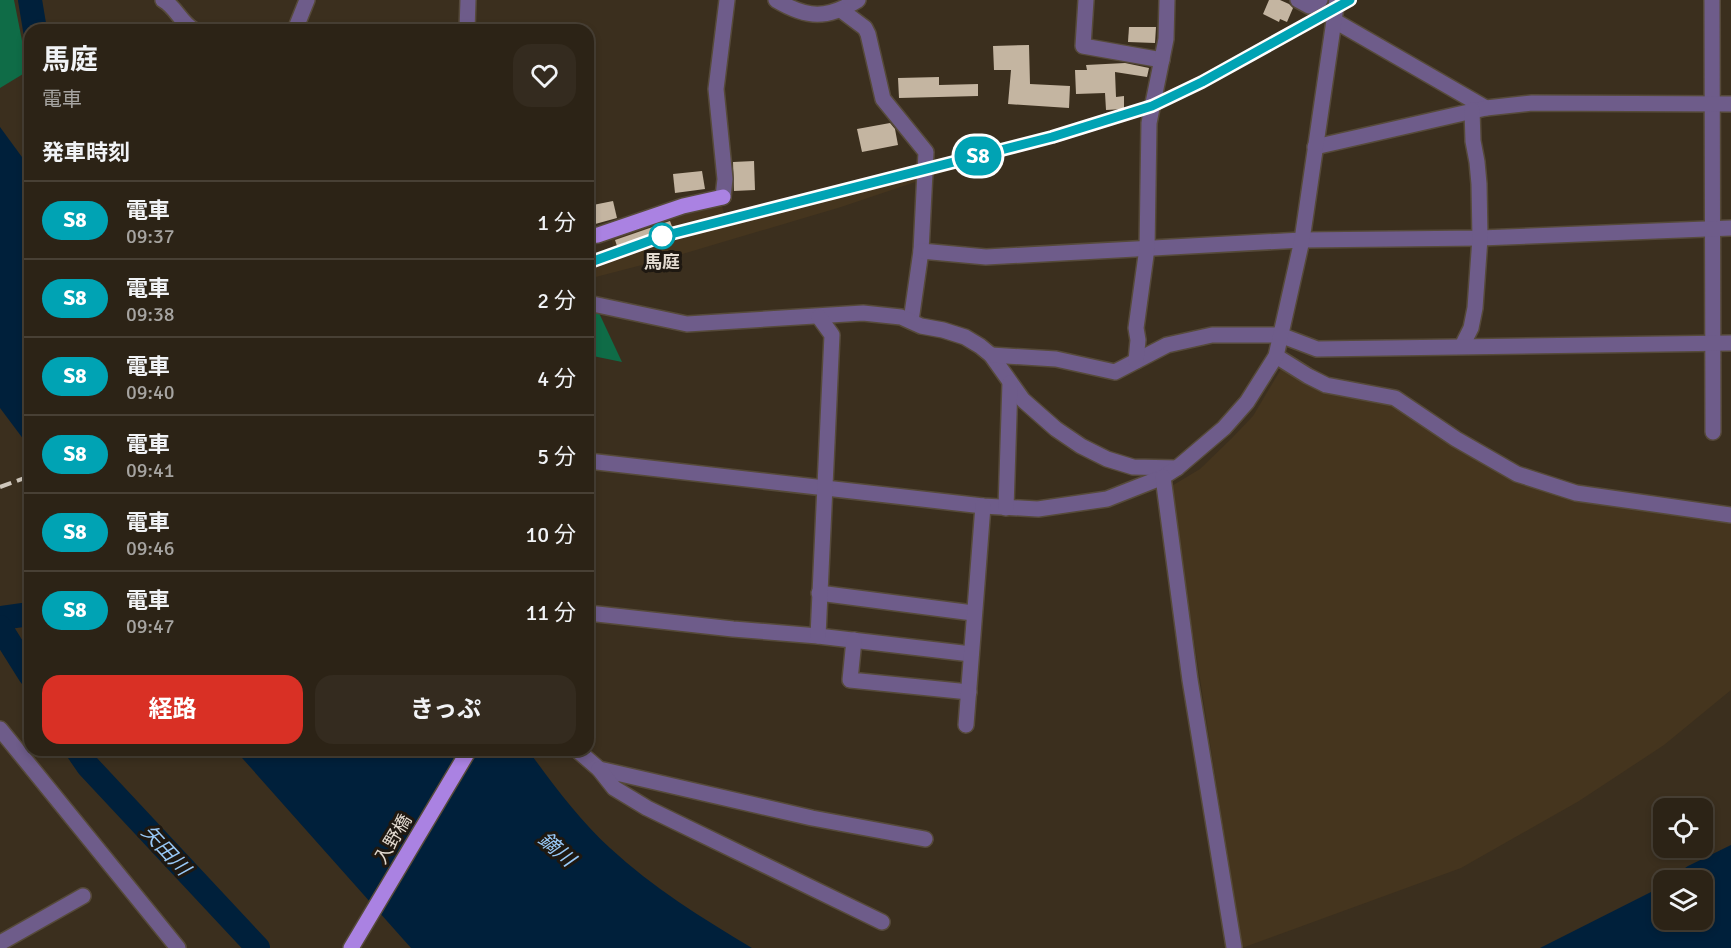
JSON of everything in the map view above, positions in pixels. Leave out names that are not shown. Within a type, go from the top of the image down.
[{"type":"main road","points":[[594,235],[683,206],[723,196]]},
{"type":"main road","name":"入野橋","points":[[351,948],[465,756]]},
{"type":"street","points":[[163,0],[174,9],[185,24]]},
{"type":"street","points":[[297,24],[307,0]]},
{"type":"street","points":[[467,24],[468,0]]},
{"type":"street","points":[[723,196],[725,179],[716,89],[727,0]]},
{"type":"street","points":[[776,0],[801,12],[815,15],[830,14],[858,0]]},
{"type":"street","points":[[1086,0],[1083,46],[1162,60]]},
{"type":"street","points":[[1136,361],[1138,340],[1136,328],[1147,248],[1149,123],[1166,39],[1167,0]]},
{"type":"street","points":[[1298,0],[1309,6],[1320,0]]},
{"type":"street","points":[[594,462],[983,506],[1038,509],[1107,499],[1163,477],[1224,428],[1246,402],[1276,356],[1302,240],[1335,21],[1336,0]]},
{"type":"street","points":[[1712,0],[1713,432]]},
{"type":"street","points":[[841,10],[865,28],[883,99],[926,152],[921,251],[911,321]]},
{"type":"street","points":[[1335,21],[1479,109]]},
{"type":"street","points":[[1315,147],[1479,109],[1532,103],[1731,104]]},
{"type":"street","points":[[1462,346],[1471,328],[1475,308],[1480,238],[1478,162],[1473,141],[1479,109]]},
{"type":"street","points":[[921,251],[986,257],[1302,240],[1480,238],[1731,228]]},
{"type":"street","points":[[594,304],[687,324],[863,313],[901,317],[965,337],[991,355],[1023,400],[1038,415],[1081,447],[1107,459],[1133,466],[1177,468]]},
{"type":"street","points":[[818,636],[832,335],[819,317]]},
{"type":"street","points":[[991,355],[1056,359],[1115,372],[1167,345],[1212,335],[1280,335],[1317,349],[1731,343]]},
{"type":"street","points":[[1276,356],[1326,385],[1395,398],[1456,440],[1517,474],[1576,493],[1731,515]]},
{"type":"street","points":[[1006,508],[1010,383]]},
{"type":"street","points":[[1163,477],[1190,680],[1234,947]]},
{"type":"street","points":[[966,725],[983,506]]},
{"type":"street","points":[[819,593],[973,613]]},
{"type":"street","points":[[594,615],[818,636],[971,654]]},
{"type":"street","points":[[854,640],[850,680],[969,692]]},
{"type":"street","points":[[0,729],[178,948]]},
{"type":"street","points":[[584,756],[599,769],[614,788],[646,808],[882,922]]},
{"type":"street","points":[[599,769],[812,818],[925,839]]},
{"type":"street","points":[[0,943],[83,896]]},
{"type":"shaded area","points":[[1199,78],[1204,88],[1151,111],[1097,130],[975,162],[841,207],[669,258],[594,277],[594,256],[614,249],[610,234],[721,203],[725,216],[1094,121],[1153,101]]},
{"type":"shaded area","points":[[1281,369],[1297,374],[1333,393],[1399,407],[1514,477],[1731,518],[1731,690],[1664,745],[1579,801],[1461,868],[1242,948],[1170,487],[1200,469],[1253,416]]},
{"type":"green space","points":[[0,0],[14,0],[24,51],[24,73],[0,88]]},
{"type":"green space","points":[[594,312],[599,313],[622,362],[594,356]]},
{"type":"water","points":[[0,127],[24,160],[24,440],[0,408]]},
{"type":"water","name":"鏑川","points":[[240,756],[532,756],[577,814],[626,863],[678,902],[752,948],[411,948]]},
{"type":"water","points":[[1731,845],[1731,948],[1540,948],[1653,890],[1653,930],[1713,930],[1713,870],[1682,870],[1704,858],[1713,858],[1713,854]]},
{"type":"building","points":[[1269,0],[1280,0],[1293,8],[1287,22],[1280,19],[1279,22],[1263,14]]},
{"type":"building","points":[[1129,27],[1156,27],[1155,43],[1128,42]]},
{"type":"building","points":[[1029,45],[1030,84],[1070,86],[1069,108],[1008,104],[1011,70],[994,70],[993,46]]},
{"type":"building","points":[[1125,63],[1149,68],[1147,77],[1115,72],[1116,97],[1124,96],[1124,109],[1106,110],[1105,93],[1076,94],[1075,70],[1087,70],[1086,65]]},
{"type":"building","points":[[939,77],[939,85],[978,84],[978,96],[899,98],[898,78]]},
{"type":"building","points":[[890,123],[895,129],[898,145],[862,152],[857,129]]},
{"type":"building","points":[[754,161],[755,190],[734,191],[733,162]]},
{"type":"building","points":[[702,171],[705,189],[675,193],[673,174]]},
{"type":"building","points":[[613,201],[617,218],[594,224],[594,205]]},
{"type":"building","points":[[670,221],[673,229],[617,246],[615,240]]},
{"type":"waterway","points":[[30,0],[34,24]]},
{"type":"waterway","name":"矢田川","points":[[0,618],[24,615]]},
{"type":"waterway","name":"矢田川","points":[[0,627],[24,665]]},
{"type":"waterway","name":"矢田川","points":[[81,756],[258,948]]},
{"type":"railway","points":[[594,261],[663,236],[1052,137],[1152,106],[1202,82],[1350,0]]},
{"type":"railway","points":[[0,487],[24,478]]},
{"type":"train","name":"S8","points":[[594,261],[663,236],[1052,137],[1152,106],[1202,82],[1350,0]]},
{"type":"place","name":"馬庭","points":[[662,236]]}]
